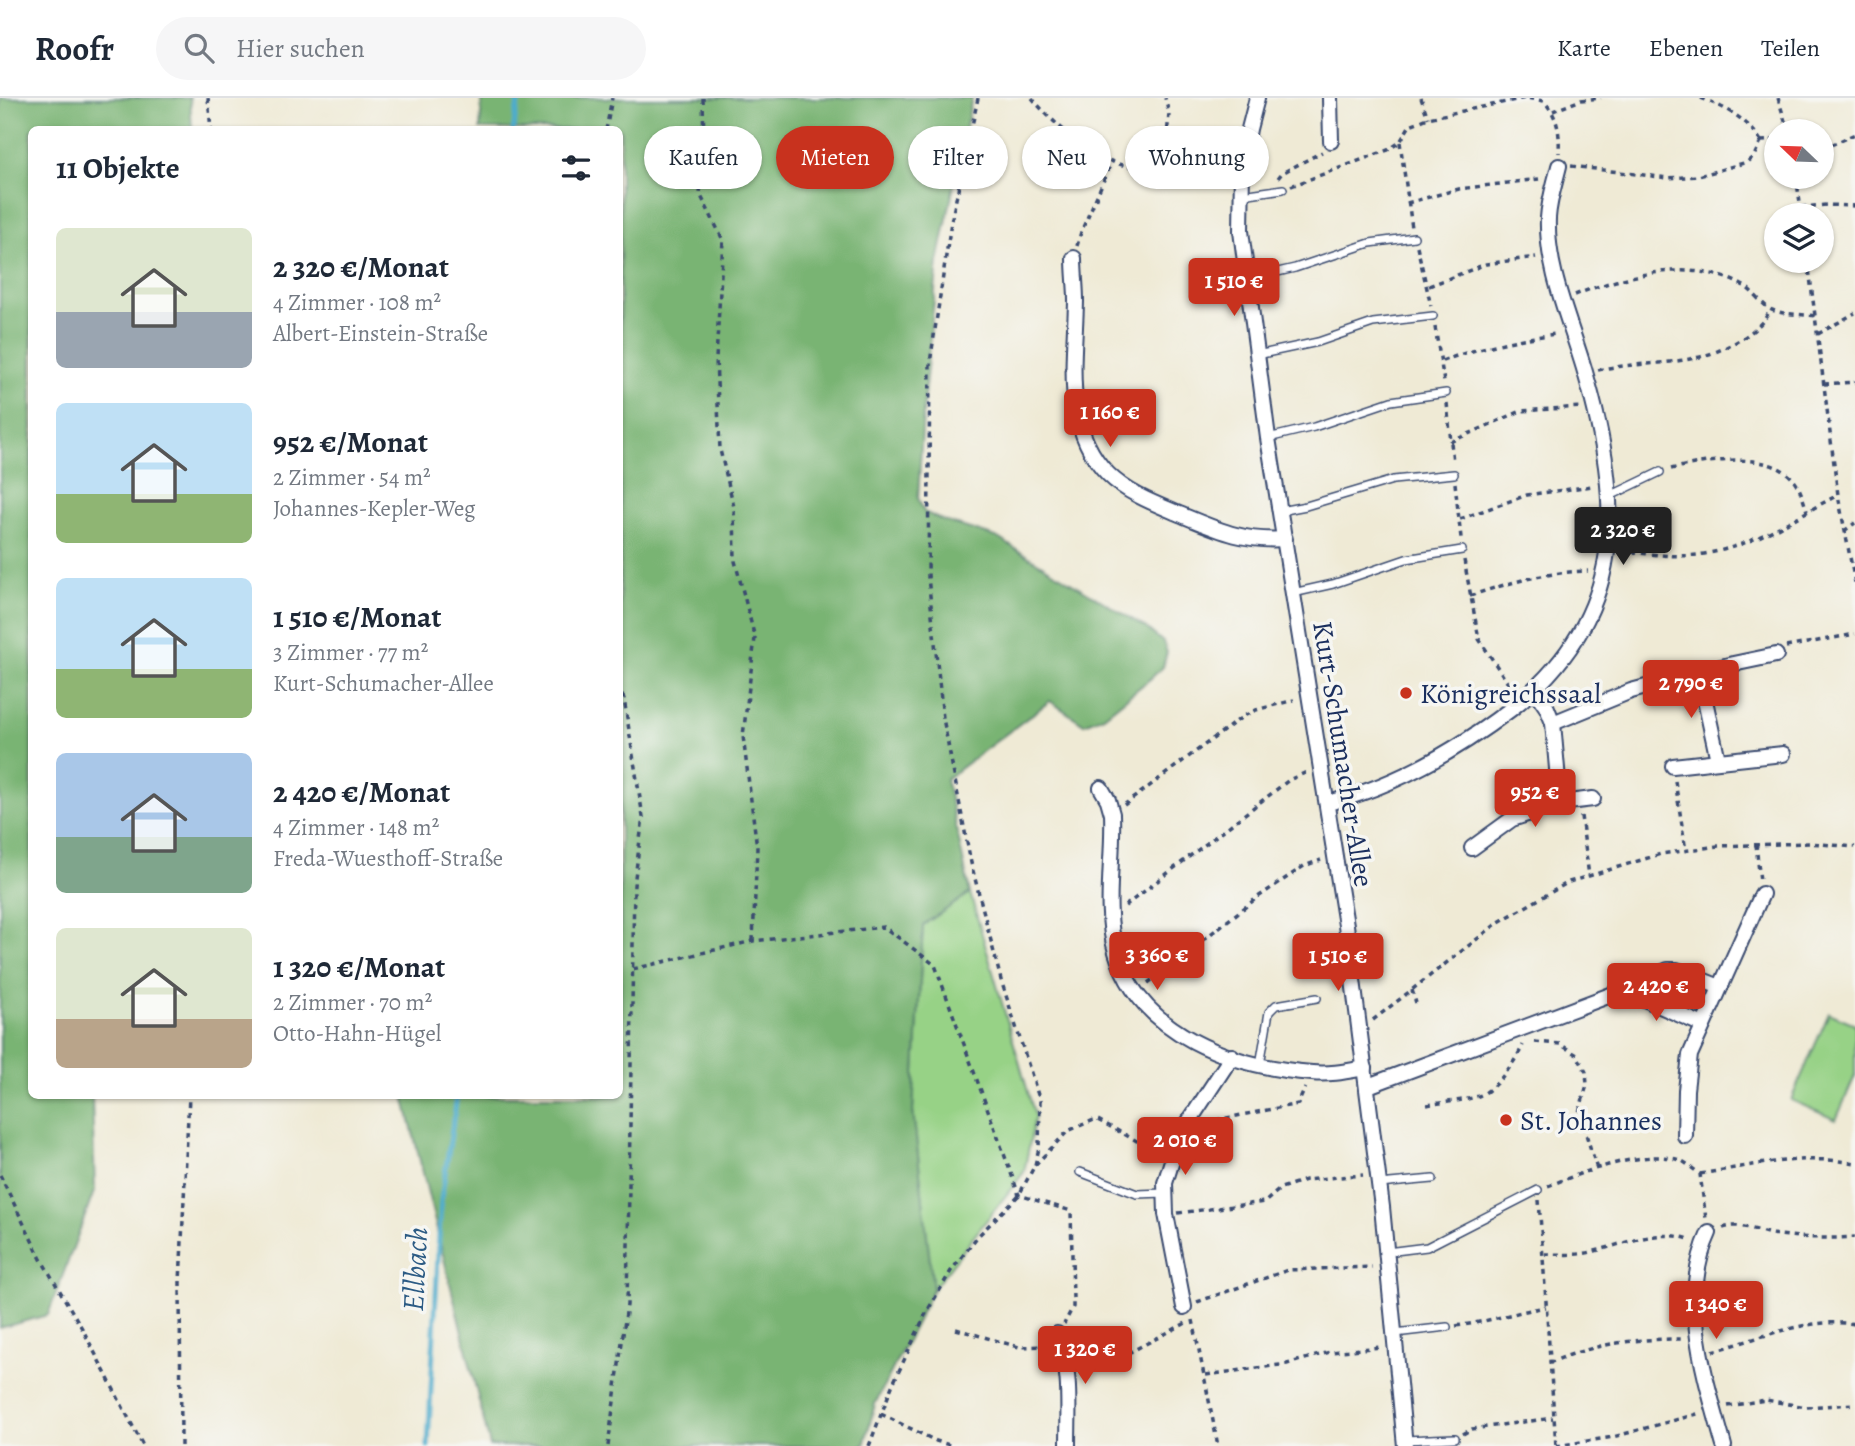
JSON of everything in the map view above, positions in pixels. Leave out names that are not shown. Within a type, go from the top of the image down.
[{"type":"street","name":"Kurt-Schumacher-Allee","points":[[1250,126],[1257,98]]},
{"type":"street","points":[[1329,98],[1331,141]]},
{"type":"street","points":[[1328,803],[1376,790],[1488,726],[1534,689],[1561,660],[1584,627],[1600,591],[1608,550],[1609,490],[1604,451],[1586,373],[1572,332],[1552,255],[1548,216],[1557,173]]},
{"type":"street","name":"Kurt-Schumacher-Allee","points":[[1241,189],[1241,231],[1268,438],[1328,803],[1368,1086],[1388,1259],[1404,1443]]},
{"type":"street","points":[[1074,258],[1075,406],[1093,456],[1108,475],[1130,491],[1157,505],[1227,534],[1255,540],[1285,539]]},
{"type":"street","points":[[1553,723],[1631,691],[1776,655]]},
{"type":"street","points":[[1699,673],[1718,760]]},
{"type":"street","points":[[1534,689],[1548,708],[1553,723],[1560,803]]},
{"type":"street","points":[[1673,766],[1783,754]]},
{"type":"street","points":[[1101,788],[1112,814],[1110,918],[1116,953],[1135,993],[1155,1016],[1196,1043],[1260,1065],[1312,1073],[1335,1073],[1365,1068]]},
{"type":"street","points":[[1472,848],[1512,819],[1560,803],[1586,800]]},
{"type":"street","points":[[1685,1136],[1690,1055],[1762,894]]},
{"type":"street","points":[[1368,1086],[1624,990],[1668,970],[1677,970],[1720,987]]},
{"type":"street","points":[[1624,990],[1703,1026]]},
{"type":"street","points":[[1189,1313],[1166,1214],[1165,1183],[1180,1135],[1232,1056]]},
{"type":"street","points":[[1707,1238],[1696,1278],[1698,1339],[1724,1446]]},
{"type":"street","points":[[1059,1339],[1067,1377],[1068,1446]]},
{"type":"lane","points":[[1241,195],[1283,189]]},
{"type":"lane","points":[[1247,279],[1295,268],[1370,243],[1414,237]]},
{"type":"lane","points":[[1257,355],[1318,342],[1373,323],[1433,316]]},
{"type":"lane","points":[[1268,438],[1314,427],[1391,401],[1446,393]]},
{"type":"lane","points":[[1609,490],[1660,472]]},
{"type":"lane","points":[[1280,511],[1393,480],[1454,474]]},
{"type":"lane","name":"Kurt-Schumacher-Allee","points":[[1293,593],[1333,584],[1406,559],[1462,550]]},
{"type":"lane","points":[[1260,1065],[1269,1012],[1276,1005],[1317,999]]},
{"type":"lane","points":[[1080,1172],[1137,1194],[1165,1193]]},
{"type":"lane","points":[[1378,1179],[1433,1179]]},
{"type":"lane","points":[[1388,1259],[1427,1247],[1538,1190]]},
{"type":"lane","points":[[1396,1339],[1447,1327]]},
{"type":"lane","name":"Kurt-Schumacher-Allee","points":[[1404,1443],[1455,1438]]},
{"type":"path","points":[[208,98],[211,126]]},
{"type":"path","points":[[607,126],[612,98]]},
{"type":"path","points":[[704,98],[700,194],[723,240],[716,359],[720,450],[734,507],[736,561],[755,638],[743,736],[757,848],[753,941]]},
{"type":"path","points":[[869,1446],[926,1313],[951,1271],[977,1237],[1019,1195],[1035,1165],[1039,1148],[1040,1101],[1001,980],[971,863],[943,718],[928,576],[930,363],[951,222],[978,98]]},
{"type":"path","points":[[1032,98],[1044,113],[1081,144],[1125,165]]},
{"type":"path","points":[[1165,98],[1169,114],[1168,126]]},
{"type":"path","points":[[1421,98],[1428,118]]},
{"type":"path","points":[[1283,189],[1388,150],[1400,142],[1410,125],[1428,118],[1526,98],[1545,99],[1553,112],[1560,131],[1557,173]]},
{"type":"path","points":[[1553,112],[1581,100],[1601,98]]},
{"type":"path","points":[[1701,98],[1741,118],[1761,141]]},
{"type":"path","points":[[1778,98],[1784,119]]},
{"type":"path","points":[[1834,144],[1855,134]]},
{"type":"path","points":[[1269,191],[1282,173],[1328,149],[1331,141]]},
{"type":"path","points":[[1408,203],[1459,189],[1533,178],[1585,166],[1668,178],[1699,176],[1747,162],[1754,156],[1761,141]]},
{"type":"path","points":[[1400,142],[1414,237],[1428,286],[1442,361],[1462,550],[1479,639],[1503,680],[1521,700]]},
{"type":"path","points":[[1074,258],[1081,232],[1112,161]]},
{"type":"path","points":[[1834,205],[1855,206]]},
{"type":"path","points":[[1428,286],[1486,264],[1552,255]]},
{"type":"path","points":[[1563,300],[1622,279],[1689,271],[1721,275],[1745,286],[1770,310],[1815,316]]},
{"type":"path","points":[[1810,273],[1838,495],[1855,583]]},
{"type":"path","points":[[1586,373],[1617,365],[1696,358],[1743,338],[1758,328],[1770,310]]},
{"type":"path","points":[[1818,334],[1855,313]]},
{"type":"path","points":[[1442,361],[1483,346],[1572,332]]},
{"type":"path","points":[[1824,384],[1855,382]]},
{"type":"path","points":[[1450,442],[1521,411],[1593,406]]},
{"type":"path","points":[[1660,472],[1723,460],[1746,460],[1781,468],[1798,486],[1807,511]]},
{"type":"path","points":[[1460,519],[1527,495],[1609,490]]},
{"type":"path","points":[[1608,550],[1658,555],[1710,553],[1769,531],[1838,495]]},
{"type":"path","points":[[1844,531],[1855,523]]},
{"type":"path","points":[[1470,596],[1515,580],[1561,571],[1605,570]]},
{"type":"path","points":[[1776,655],[1786,647],[1855,634]]},
{"type":"path","points":[[1112,814],[1242,717],[1256,710],[1310,696]]},
{"type":"path","points":[[608,1446],[627,1305],[634,885],[643,817],[623,697]]},
{"type":"path","points":[[1673,766],[1686,851]]},
{"type":"path","points":[[1110,918],[1289,780],[1298,774],[1322,768]]},
{"type":"path","points":[[1586,800],[1589,876]]},
{"type":"path","points":[[1360,1030],[1499,922],[1570,882],[1661,854],[1756,844],[1809,843],[1855,847]]},
{"type":"path","points":[[1756,844],[1762,894]]},
{"type":"path","points":[[1135,993],[1258,897],[1304,866],[1336,856]]},
{"type":"path","points":[[634,969],[753,941],[884,927],[935,965],[1019,1195]]},
{"type":"path","points":[[1412,990],[1416,1003]]},
{"type":"path","points":[[1427,1105],[1481,1095],[1507,1072],[1517,1058],[1523,1045],[1518,1030]]},
{"type":"path","points":[[1523,1045],[1535,1041],[1560,1044],[1577,1055],[1586,1072],[1587,1086],[1579,1112],[1597,1168]]},
{"type":"path","points":[[1186,1126],[1298,1104],[1312,1073]]},
{"type":"path","points":[[181,1446],[180,1282],[189,1099]]},
{"type":"path","points":[[1035,1165],[1068,1131],[1096,1119],[1172,1157]]},
{"type":"path","points":[[1855,1163],[1812,1158],[1784,1159],[1700,1174],[1684,1162],[1660,1158],[1597,1168],[1538,1190],[1556,1446],[1613,1437],[1714,1409],[1766,1401],[1807,1407],[1855,1404]]},
{"type":"path","points":[[1700,1174],[1707,1238]]},
{"type":"path","points":[[0,1175],[41,1259],[83,1330],[143,1446]]},
{"type":"path","points":[[1166,1214],[1265,1202],[1281,1188],[1304,1180],[1378,1179]]},
{"type":"path","points":[[956,1329],[1019,1347],[1031,1348],[1059,1339],[1073,1307],[1071,1211],[1019,1195]]},
{"type":"path","points":[[1544,1254],[1592,1252],[1625,1241],[1666,1235],[1707,1238],[1734,1224],[1772,1234],[1831,1239],[1855,1237]]},
{"type":"path","points":[[1067,1377],[1105,1364],[1189,1313],[1289,1270],[1388,1259]]},
{"type":"path","points":[[1447,1327],[1485,1323],[1526,1310],[1546,1307]]},
{"type":"path","points":[[1189,1313],[1206,1375],[1218,1446]]},
{"type":"path","points":[[1701,1355],[1751,1342],[1779,1330],[1842,1322],[1855,1324]]},
{"type":"path","points":[[1206,1375],[1287,1364],[1396,1339]]},
{"type":"path","points":[[1549,1363],[1598,1345],[1619,1341],[1698,1339]]},
{"type":"path","points":[[881,1414],[936,1441],[953,1446]]},
{"type":"path","points":[[1455,1438],[1472,1429],[1553,1418]]},
{"type":"green space","points":[[0,98],[190,98],[192,126],[28,126],[28,1099],[92,1099],[95,1189],[48,1315],[0,1328]]},
{"type":"green space","points":[[482,98],[972,98],[966,126],[908,126],[908,189],[953,189],[938,262],[924,397],[918,498],[924,512],[996,537],[1145,627],[1163,642],[1167,652],[1163,667],[1104,716],[1084,724],[1050,701],[946,779],[970,893],[923,925],[913,1111],[933,1289],[875,1404],[864,1446],[490,1446],[405,1099],[623,1099],[623,126],[480,126]]},
{"type":"green space","points":[[970,893],[1035,1116],[1024,1172],[933,1289],[913,1111],[923,925]]},
{"type":"green space","points":[[1829,1013],[1855,1024],[1855,1076],[1836,1120],[1791,1100]]},
{"type":"waterway","name":"Ellbach","points":[[514,126],[519,98]]},
{"type":"waterway","name":"Ellbach","points":[[428,1446],[441,1200],[457,1099]]},
{"type":"place","name":"Königreichssaal","points":[[1406,693]]},
{"type":"place","name":"St. Johannes","points":[[1506,1120]]}]
